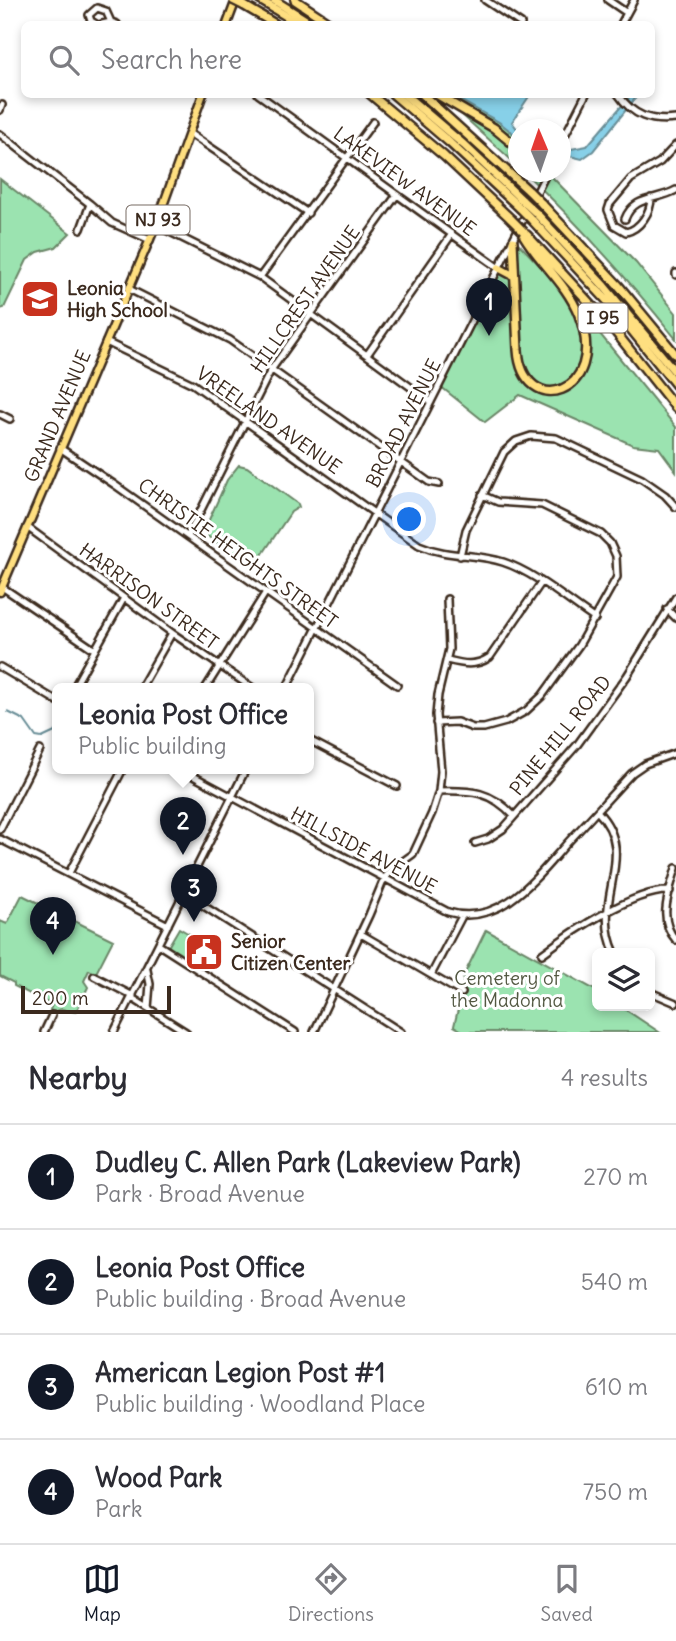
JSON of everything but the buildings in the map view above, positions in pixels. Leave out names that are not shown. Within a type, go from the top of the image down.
[{"type":"highway","points":[[260,0],[294,21]]},
{"type":"highway","points":[[274,0],[307,21]]},
{"type":"highway","points":[[295,0],[326,21]]},
{"type":"highway","points":[[238,2],[270,21]]},
{"type":"highway","name":"I 95","points":[[375,98],[444,156],[517,225],[610,325],[676,408]]},
{"type":"highway","name":"I 95","points":[[398,98],[522,204]]},
{"type":"highway","name":"I 95","points":[[409,98],[464,145],[522,204],[613,307],[676,385]]},
{"type":"highway","name":"I 95","points":[[426,98],[541,203],[619,286],[676,355]]},
{"type":"highway","points":[[442,98],[460,111],[494,128],[508,139]]},
{"type":"highway","name":"I 95","points":[[534,217],[604,286],[676,373]]},
{"type":"highway","points":[[513,241],[518,355],[523,371],[531,383],[539,388],[553,391],[564,389],[577,379],[584,365],[584,331],[567,291],[524,234]]},
{"type":"highway","points":[[499,268],[514,276]]},
{"type":"main road","points":[[228,21],[238,2]]},
{"type":"main road","name":"GRAND AVENUE","points":[[1,590],[150,240],[201,98]]},
{"type":"street","points":[[485,0],[517,21]]},
{"type":"street","points":[[608,0],[627,13]]},
{"type":"street","points":[[623,21],[634,0]]},
{"type":"street","points":[[93,21],[89,16],[92,10],[97,8],[106,11],[113,21]]},
{"type":"street","name":"LAKEVIEW AVENUE","points":[[264,98],[499,268]]},
{"type":"street","points":[[571,125],[584,98]]},
{"type":"street","points":[[620,98],[630,109],[648,120],[676,119]]},
{"type":"street","points":[[260,277],[373,121]]},
{"type":"street","points":[[189,133],[308,212]]},
{"type":"street","points":[[0,134],[117,227],[150,240]]},
{"type":"street","points":[[651,198],[650,208],[631,232],[620,230],[610,219],[610,204],[623,187],[637,174],[660,162],[676,145]]},
{"type":"street","name":"BROAD AVENUE","points":[[289,683],[542,182]]},
{"type":"street","points":[[625,219],[634,204],[676,190]]},
{"type":"street","name":"HILLCREST AVENUE","points":[[188,536],[271,370],[396,196]]},
{"type":"street","points":[[81,229],[90,204]]},
{"type":"street","points":[[156,225],[260,277],[431,402]]},
{"type":"street","points":[[367,355],[452,234]]},
{"type":"street","points":[[129,289],[223,335],[429,482],[439,484]]},
{"type":"street","name":"VREELAND AVENUE","points":[[106,342],[193,384],[419,544],[438,552],[508,564],[595,619]]},
{"type":"street","points":[[0,414],[10,419]]},
{"type":"street","points":[[460,556],[466,530],[482,495],[509,447],[523,438],[540,435],[556,438],[642,480],[676,507]]},
{"type":"street","name":"CHRISTIE HEIGHTS STREET","points":[[60,448],[397,685]]},
{"type":"street","points":[[436,723],[457,722],[484,728],[517,716],[542,696],[595,619],[614,585],[618,570],[614,549],[605,537],[542,505],[498,502],[482,495]]},
{"type":"street","name":"HARRISON STREET","points":[[27,527],[244,683]]},
{"type":"street","points":[[447,660],[475,664],[490,657],[541,583]]},
{"type":"street","points":[[1,590],[95,650]]},
{"type":"street","points":[[209,683],[266,592]]},
{"type":"street","name":"PINE HILL ROAD","points":[[475,843],[495,835],[577,745],[627,676],[676,597]]},
{"type":"street","points":[[76,683],[124,598]]},
{"type":"street","points":[[314,1032],[384,878],[419,846],[439,791],[441,759],[436,723],[438,695],[450,638],[447,599]]},
{"type":"street","points":[[667,609],[676,618]]},
{"type":"street","points":[[143,683],[172,633]]},
{"type":"street","points":[[0,667],[52,698]]},
{"type":"street","points":[[314,743],[397,786]]},
{"type":"street","points":[[0,830],[40,750]]},
{"type":"street","points":[[431,975],[462,916],[487,913],[516,897],[638,768],[676,752]]},
{"type":"street","points":[[69,873],[120,774]]},
{"type":"street","name":"HILLSIDE AVENUE","points":[[189,774],[448,912],[462,916]]},
{"type":"street","points":[[114,1032],[244,774]]},
{"type":"street","points":[[439,791],[478,792],[500,802],[514,816]]},
{"type":"street","points":[[597,811],[611,829],[616,844],[606,913],[607,929],[613,948]]},
{"type":"street","points":[[0,839],[168,925]]},
{"type":"street","points":[[676,869],[665,917],[668,929],[676,940]]},
{"type":"street","points":[[542,954],[578,928],[606,913],[645,895],[670,891]]},
{"type":"street","points":[[185,894],[401,1032]]},
{"type":"street","points":[[360,934],[462,993]]},
{"type":"street","points":[[159,945],[295,1032]]},
{"type":"street","points":[[147,968],[150,984],[149,1009]]},
{"type":"street","points":[[94,976],[186,1032]]},
{"type":"street","points":[[655,994],[676,1003]]},
{"type":"street","points":[[44,1032],[52,1015]]},
{"type":"street","points":[[384,1032],[388,1024]]},
{"type":"green space","points":[[451,98],[457,98],[508,129],[508,157],[450,104]]},
{"type":"green space","points":[[0,179],[70,233],[56,247],[38,252],[27,260],[4,308],[0,309]]},
{"type":"green space","points":[[534,182],[557,182],[636,263],[676,313],[676,339],[603,253]]},
{"type":"green space","points":[[518,243],[569,296],[676,427],[676,471],[659,448],[633,445],[520,395],[485,422],[440,386],[499,268],[515,282]]},
{"type":"green space","points":[[239,465],[247,467],[299,507],[291,512],[258,561],[250,566],[203,533],[227,480]]},
{"type":"green space","points":[[22,895],[113,940],[96,973],[89,970],[84,981],[88,987],[76,1012],[62,1009],[52,1012],[52,1005],[0,976],[0,921],[7,924]]},
{"type":"green space","points":[[179,928],[203,942],[191,961],[168,947]]},
{"type":"green space","name":"Cemetery of the Madonna","points":[[486,930],[592,988],[592,1011],[628,1011],[659,1032],[464,1032],[454,1026],[464,975]]},
{"type":"water","points":[[456,98],[528,98],[514,119],[508,119],[508,129]]},
{"type":"water","points":[[628,98],[636,98],[593,151],[582,159],[571,156],[571,149],[587,146]]},
{"type":"waterway","points":[[8,712],[24,720],[36,737],[42,738],[52,733]]},
{"type":"place","name":"Leonia High School","points":[[40,299]]},
{"type":"place","name":"Dudley C. Allen Park (Lakeview Park)","points":[[489,336]]},
{"type":"place","name":"Leonia Post Office","points":[[183,855]]},
{"type":"place","name":"American Legion Post #1","points":[[194,922]]},
{"type":"place","name":"Senior Citizen Center","points":[[204,952]]},
{"type":"place","name":"Wood Park","points":[[53,955]]}]
